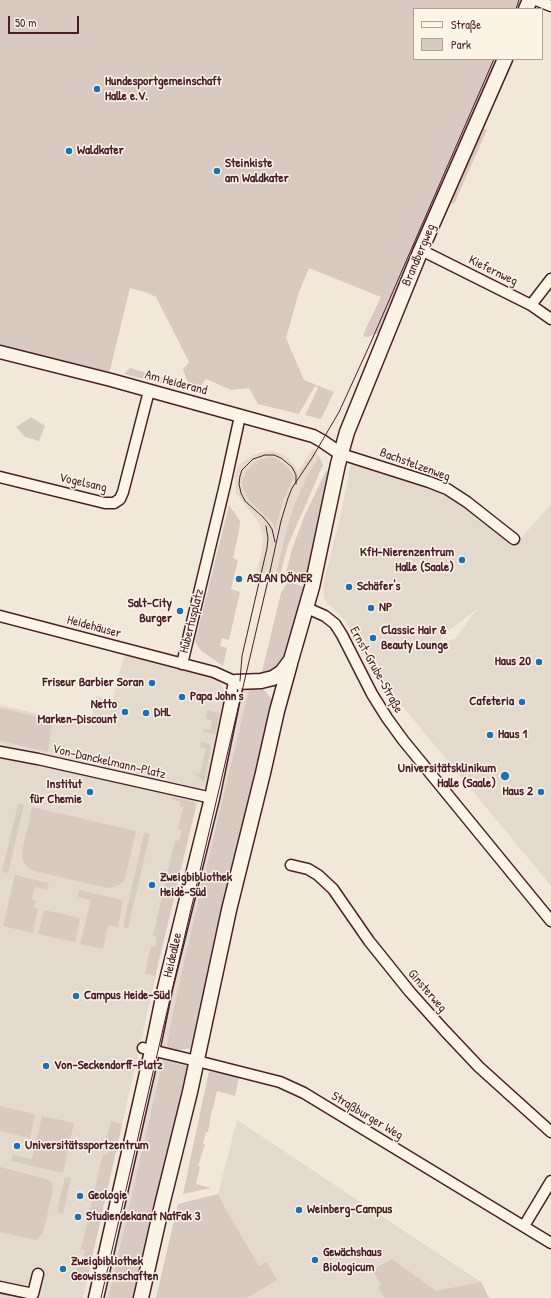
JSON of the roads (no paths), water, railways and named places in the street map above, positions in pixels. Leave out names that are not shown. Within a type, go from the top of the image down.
[{"type":"main road","name":"Brandbergweg","points":[[341,454],[352,419],[421,250],[505,60]]},
{"type":"main road","name":"Hubertusplatz","points":[[236,682],[261,681],[273,678],[282,672],[291,660],[307,608],[341,454]]},
{"type":"main road","points":[[141,1298],[190,1092],[229,910],[291,660]]},
{"type":"main road","points":[[261,681],[272,689],[280,704]]},
{"type":"main road","name":"Heideallee","points":[[96,1298],[147,1050],[212,798],[236,682]]},
{"type":"street","points":[[536,0],[551,6]]},
{"type":"street","name":"Kiefernweg","points":[[421,250],[531,305],[551,319]]},
{"type":"street","points":[[531,305],[551,279]]},
{"type":"street","name":"Am Heiderand","points":[[0,352],[112,380],[313,436],[341,454]]},
{"type":"street","name":"Vogelsang","points":[[0,477],[105,503],[114,503],[120,499],[124,492],[149,390]]},
{"type":"street","name":"Hubertusplatz","points":[[236,682],[214,672],[182,664],[240,416]]},
{"type":"street","name":"Bachstelzenweg","points":[[341,454],[429,482],[446,489],[467,502],[514,539]]},
{"type":"street","name":"Ernst-Grube-Straße","points":[[307,608],[325,616],[335,624],[372,694],[387,718],[551,921]]},
{"type":"street","name":"Heidehäuser","points":[[0,616],[182,664]]},
{"type":"street","name":"Von-Danckelmann-Platz","points":[[0,752],[38,759],[212,798]]},
{"type":"street","name":"Ginsterweg","points":[[291,865],[308,869],[318,875],[333,889],[369,941],[410,992],[480,1067],[551,1132]]},
{"type":"street","name":"Straßburger Weg","points":[[147,1050],[280,1082],[304,1093],[551,1243]]},
{"type":"street","points":[[524,1226],[551,1181]]},
{"type":"street","points":[[0,1287],[33,1294],[38,1274]]},
{"type":"tram line","points":[[516,8],[519,0]]},
{"type":"tram line","points":[[101,1298],[281,521],[288,498],[292,488],[312,458],[339,412],[494,60]]},
{"type":"tram line","points":[[275,542],[272,529],[268,523],[245,501],[241,493],[239,484],[242,470],[253,459],[265,455],[274,455],[281,458],[292,467],[296,475],[296,484]]},
{"type":"tram line","points":[[240,681],[242,656],[267,548],[268,538],[266,526]]},
{"type":"place","name":"Hundesportgemeinschaft Halle e.V.","points":[[97,89]]},
{"type":"place","name":"Waldkater","points":[[69,151]]},
{"type":"place","name":"Steinkiste am Waldkater","points":[[217,171]]},
{"type":"place","name":"KfH-Nierenzentrum Halle (Saale)","points":[[462,560]]},
{"type":"place","name":"ASLAN DÖNER","points":[[239,579]]},
{"type":"place","name":"Schäfer's","points":[[349,587]]},
{"type":"place","name":"NP","points":[[371,608]]},
{"type":"place","name":"Salt-City Burger","points":[[180,611]]},
{"type":"place","name":"Classic Hair & Beauty Lounge","points":[[373,638]]},
{"type":"place","name":"Haus 20","points":[[539,662]]},
{"type":"place","name":"Friseur Barbier Soran","points":[[152,683]]},
{"type":"place","name":"Papa John's","points":[[182,697]]},
{"type":"place","name":"Cafeteria","points":[[522,702]]},
{"type":"place","name":"Netto Marken-Discount","points":[[125,712]]},
{"type":"place","name":"DHL","points":[[146,713]]},
{"type":"place","name":"Haus 1","points":[[490,735]]},
{"type":"place","name":"Universitätsklinikum Halle (Saale)","points":[[505,776]]},
{"type":"place","name":"Institut für Chemie","points":[[90,792]]},
{"type":"place","name":"Haus 2","points":[[541,792]]},
{"type":"place","name":"Zweigbibliothek Heide-Süd","points":[[152,885]]},
{"type":"place","name":"Campus Heide-Süd","points":[[76,996]]},
{"type":"place","name":"Von-Seckendorff-Platz","points":[[46,1066]]},
{"type":"place","name":"Universitätssportzentrum","points":[[17,1146]]},
{"type":"place","name":"Geologie","points":[[80,1196]]},
{"type":"place","name":"Weinberg-Campus","points":[[299,1210]]},
{"type":"place","name":"Studiendekanat NatFak 3","points":[[78,1217]]},
{"type":"place","name":"Gewächshaus Biologicum","points":[[315,1260]]},
{"type":"place","name":"Zweigbibliothek Geowissenschaften","points":[[63,1269]]}]
